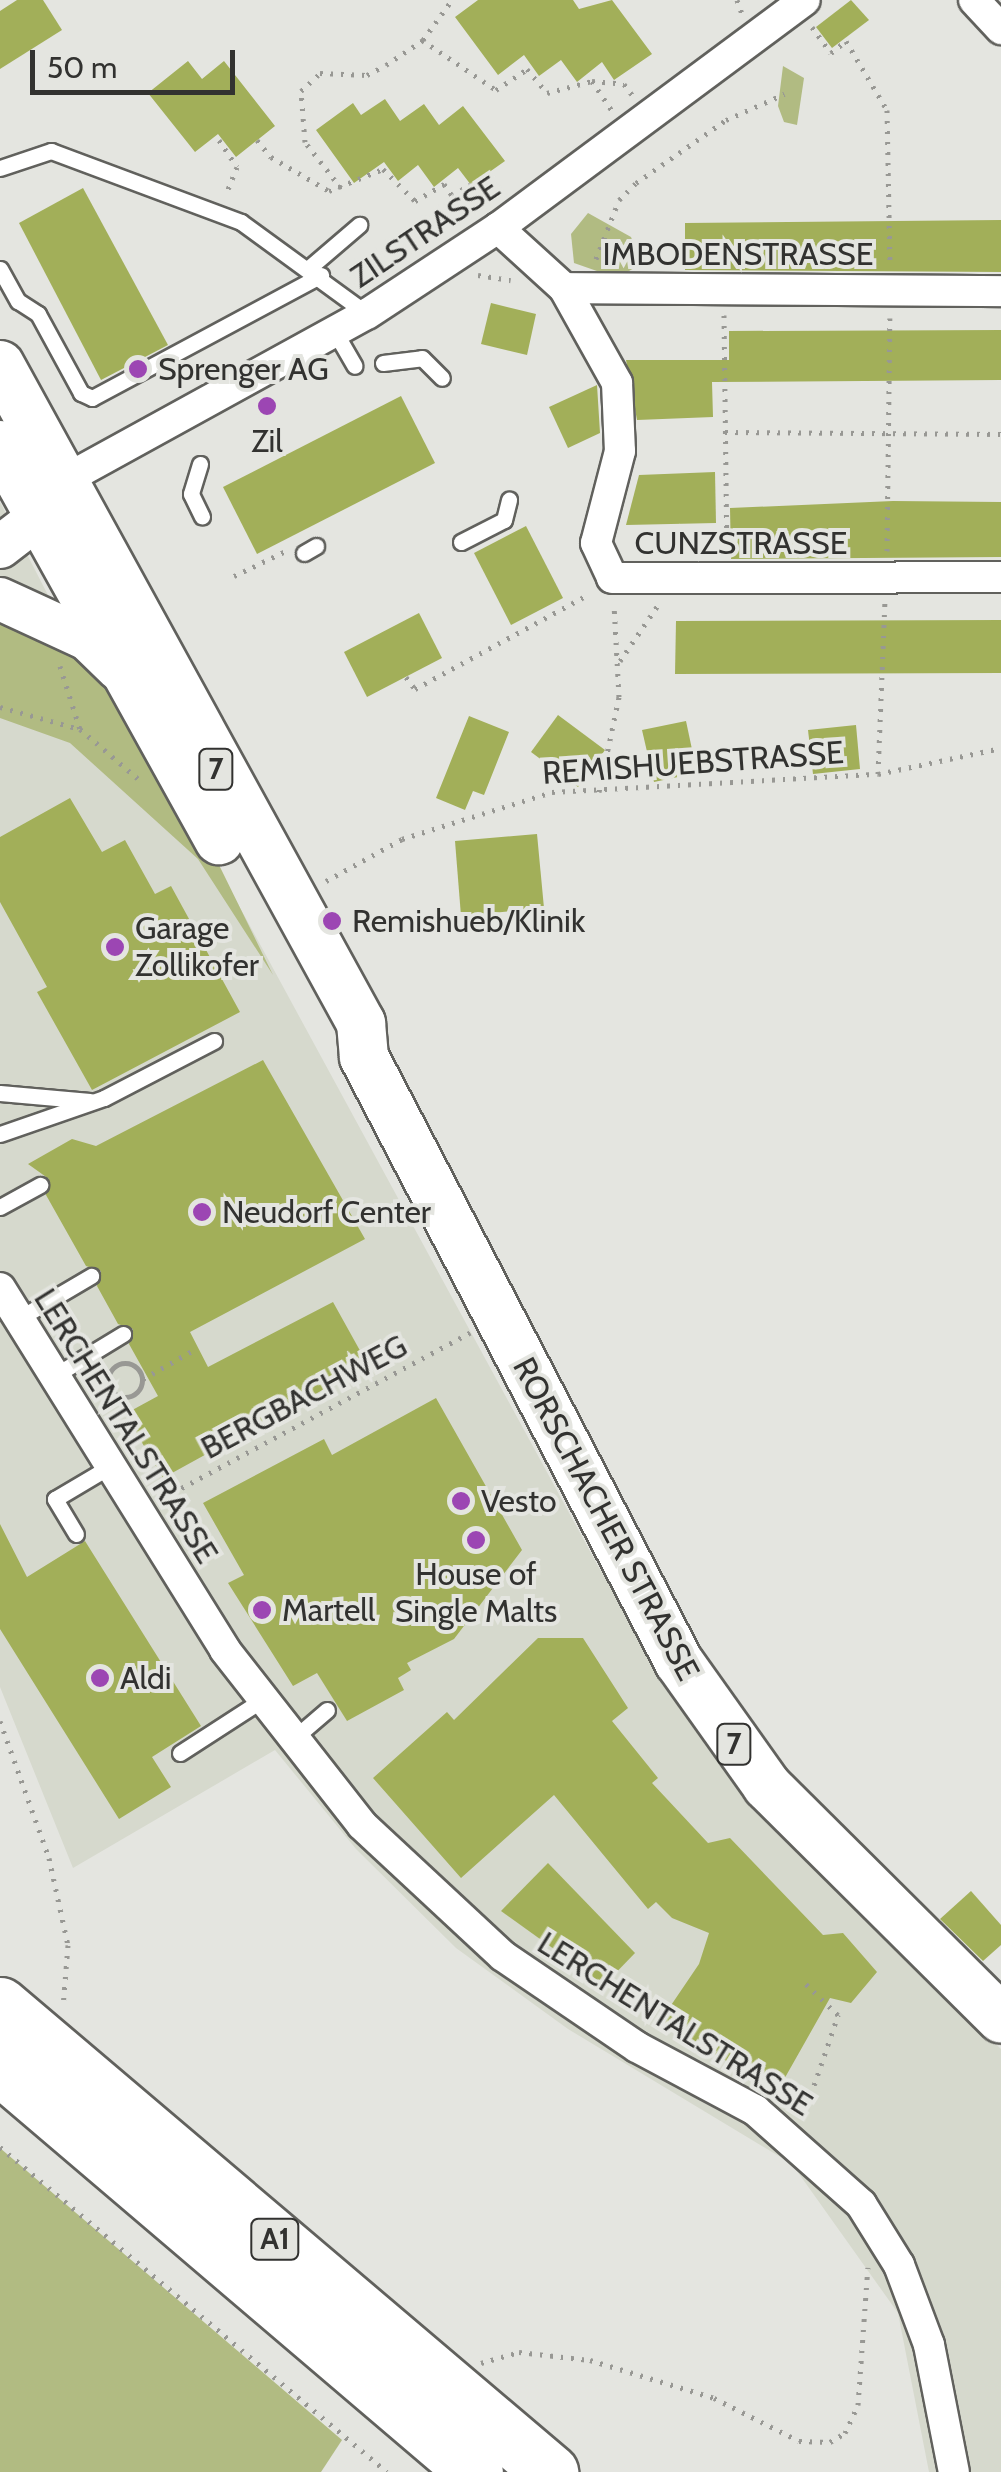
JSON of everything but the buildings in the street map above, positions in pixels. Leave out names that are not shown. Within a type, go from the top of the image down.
[{"type":"highway","name":"A1","points":[[25,2014],[550,2472]]},
{"type":"highway","name":"A1","points":[[0,2066],[475,2472]]},
{"type":"main road","name":"RORSCHACHER STRASSE","points":[[0,365],[23,481],[121,672],[338,1042],[364,1057]]},
{"type":"main road","name":"RORSCHACHER STRASSE","points":[[23,481],[289,901],[361,1023],[364,1057],[634,1581],[726,1734],[821,1844],[1001,2018]]},
{"type":"main road","points":[[0,547],[23,481]]},
{"type":"main road","points":[[0,598],[87,639],[121,672]]},
{"type":"street","points":[[974,0],[1001,30]]},
{"type":"street","name":"ZILSTRASSE","points":[[23,481],[367,314],[808,13]]},
{"type":"street","name":"IMBODENSTRASSE","points":[[498,228],[572,288],[1001,291]]},
{"type":"street","name":"CUNZSTRASSE","points":[[572,288],[617,383],[624,413],[596,543],[612,578],[1001,577]]},
{"type":"street","name":"LERCHENTALSTRASSE","points":[[0,1288],[109,1467],[262,1700],[362,1825],[503,1956],[637,2047],[755,2110],[864,2195],[938,2341],[954,2472]]},
{"type":"lane","points":[[0,168],[51,150],[241,222],[316,271],[367,314]]},
{"type":"lane","points":[[0,269],[18,301],[38,314],[81,392],[92,398],[316,271],[359,225]]},
{"type":"lane","points":[[336,332],[355,366]]},
{"type":"lane","points":[[383,363],[422,358],[442,378]]},
{"type":"lane","points":[[200,464],[191,494],[202,517]]},
{"type":"lane","points":[[461,542],[504,520],[508,500]]},
{"type":"lane","points":[[0,1134],[95,1102],[214,1041]]},
{"type":"lane","points":[[0,1094],[95,1102]]},
{"type":"lane","points":[[0,1207],[40,1184]]},
{"type":"lane","points":[[18,1318],[91,1276]]},
{"type":"lane","points":[[54,1376],[123,1334]]},
{"type":"lane","points":[[76,1534],[55,1499],[109,1467]]},
{"type":"lane","points":[[180,1754],[262,1700]]},
{"type":"lane","points":[[292,1740],[327,1710]]},
{"type":"path","points":[[341,188],[305,142],[300,92],[320,73],[368,75],[422,40],[452,0]]},
{"type":"path","points":[[738,0],[744,16]]},
{"type":"path","points":[[808,13],[832,53],[846,41],[888,110],[892,433],[878,774]]},
{"type":"path","points":[[422,40],[496,90],[527,68],[547,93],[592,81],[624,84],[634,98]]},
{"type":"path","points":[[592,81],[614,114]]},
{"type":"path","points":[[572,288],[619,200],[636,182],[726,120],[784,94]]},
{"type":"path","points":[[218,140],[237,167],[224,199]]},
{"type":"path","points":[[257,140],[270,157],[330,191],[383,169],[404,198],[426,198],[444,184],[464,213]]},
{"type":"path","points":[[453,196],[468,185],[504,195]]},
{"type":"path","points":[[724,290],[727,577]]},
{"type":"path","points":[[725,432],[1001,434]]},
{"type":"path","points":[[234,576],[281,550]]},
{"type":"path","points":[[406,676],[415,689],[612,578],[620,661],[599,793]]},
{"type":"path","points":[[620,661],[676,578]]},
{"type":"path","points":[[50,650],[67,678],[80,728]]},
{"type":"path","points":[[0,707],[80,728],[153,792]]},
{"type":"path","name":"REMISHUEBSTRASSE","points":[[289,901],[402,840],[511,800],[878,774],[1001,748]]},
{"type":"path","name":"BERGBACHWEG","points":[[152,1503],[477,1329]]},
{"type":"path","points":[[143,1379],[124,1363],[108,1383],[124,1398],[143,1379],[192,1351]]},
{"type":"path","points":[[0,1720],[49,1858],[68,1945],[63,2007],[25,2014]]},
{"type":"path","points":[[800,2128],[838,2015],[806,1984]]},
{"type":"path","points":[[0,2147],[387,2472]]},
{"type":"path","points":[[476,2364],[519,2352],[590,2360],[714,2398],[799,2440],[830,2442],[845,2433],[858,2405],[867,2268],[887,2240]]},
{"type":"shaded area","points":[[0,502],[83,663],[181,799],[598,1566],[706,1744],[807,1860],[1001,2049],[1001,2472],[929,2472],[898,2313],[792,2164],[568,2029],[456,1948],[356,1849],[275,1750],[73,1868],[0,1687]]},
{"type":"green space","points":[[783,66],[804,78],[797,125],[784,122],[778,106]]},
{"type":"green space","points":[[588,213],[631,237],[641,264],[617,278],[574,263],[571,234]]},
{"type":"green space","points":[[0,612],[78,650],[123,705],[193,812],[273,975],[198,859],[70,743],[0,718]]},
{"type":"green space","points":[[0,2148],[342,2440],[321,2472],[0,2472]]},
{"type":"place","name":"Sprenger AG","points":[[138,369]]},
{"type":"place","name":"Zil","points":[[267,406]]},
{"type":"place","name":"Remishueb/Klinik","points":[[332,921]]},
{"type":"place","name":"Garage Zollikofer","points":[[115,947]]},
{"type":"place","name":"Neudorf Center","points":[[202,1212]]},
{"type":"place","name":"Vesto","points":[[461,1501]]},
{"type":"place","name":"House of Single Malts","points":[[476,1540]]},
{"type":"place","name":"Martell","points":[[262,1610]]},
{"type":"place","name":"Aldi","points":[[100,1678]]}]
